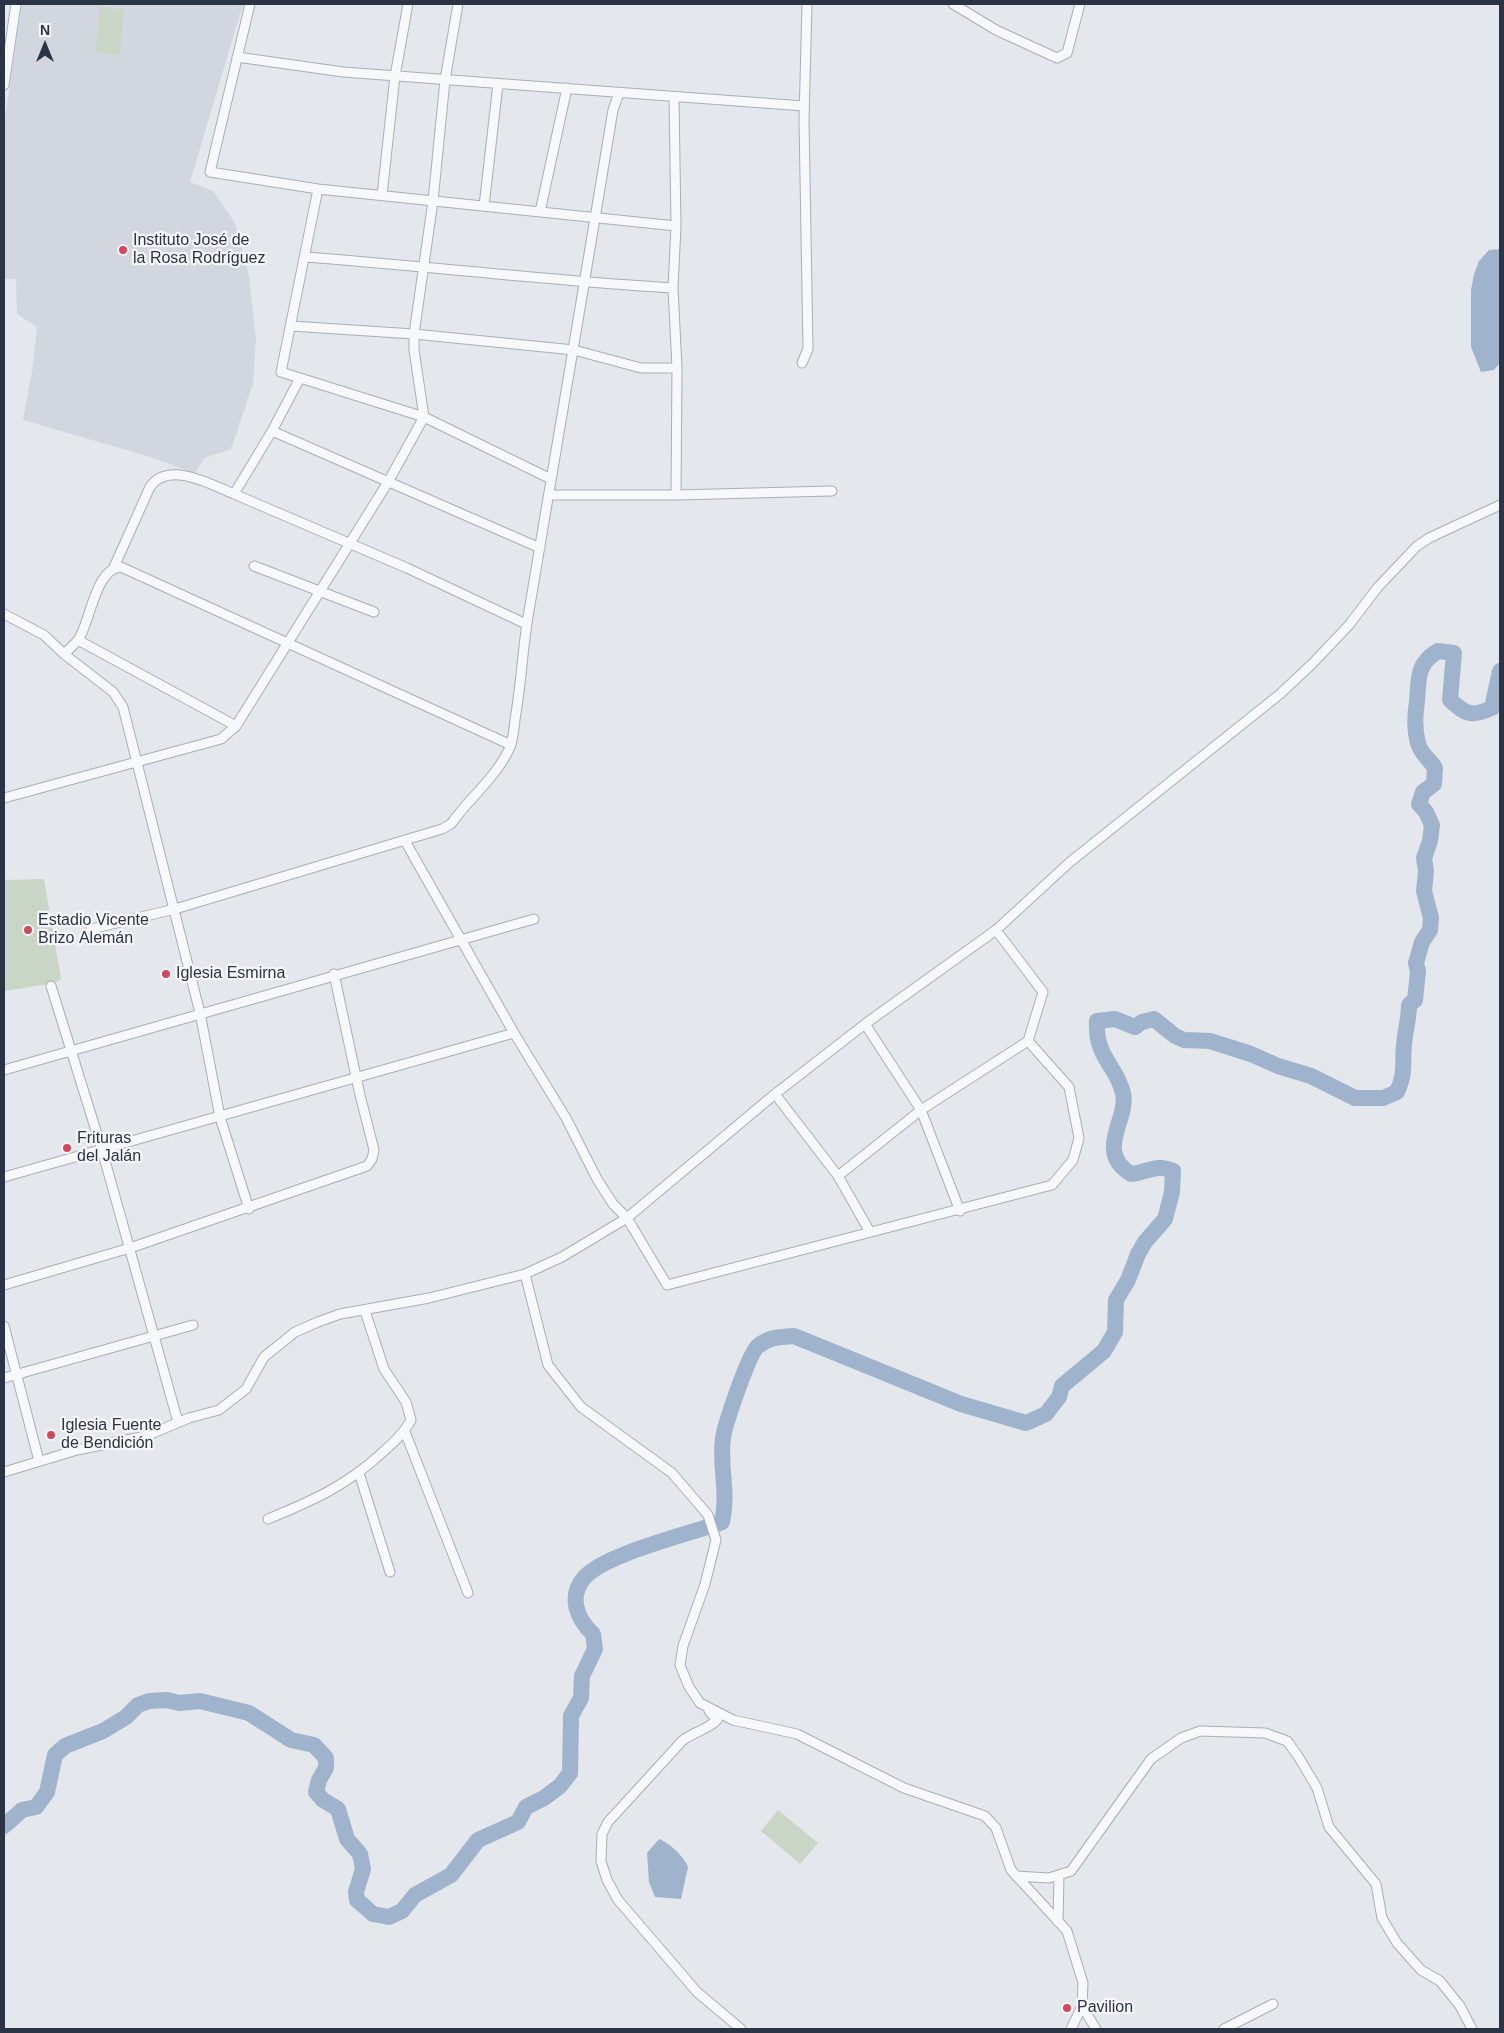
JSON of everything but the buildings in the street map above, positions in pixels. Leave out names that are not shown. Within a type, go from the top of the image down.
[{"type":"street","points":[[4,85],[16,4]]},
{"type":"street","points":[[250,4],[210,172],[318,189],[676,226]]},
{"type":"street","points":[[382,196],[395,76],[408,4]]},
{"type":"street","points":[[4,798],[138,760],[221,739],[236,726],[388,482],[424,417],[414,350],[414,334],[433,201],[445,80],[458,4]]},
{"type":"street","points":[[802,363],[808,349],[804,106],[807,4]]},
{"type":"street","points":[[953,4],[1010,37],[1057,58],[1066,53],[1080,4]]},
{"type":"street","points":[[237,57],[342,72],[804,106]]},
{"type":"street","points":[[484,206],[498,84]]},
{"type":"street","points":[[540,212],[567,88]]},
{"type":"street","points":[[91,929],[175,909],[405,842],[451,824],[466,803],[492,776],[511,745],[520,688],[526,624],[574,350],[583,283],[597,218],[618,93]]},
{"type":"street","points":[[674,97],[676,226],[673,288],[677,368],[676,495]]},
{"type":"street","points":[[318,189],[281,370],[282,373],[424,417],[551,480]]},
{"type":"street","points":[[305,257],[424,265],[583,283],[673,288]]},
{"type":"street","points":[[290,326],[414,334],[574,350],[641,368],[677,368]]},
{"type":"street","points":[[234,494],[272,431],[300,378]]},
{"type":"street","points":[[272,431],[540,548]]},
{"type":"street","points":[[64,654],[78,640],[92,602],[107,573],[114,567],[150,487],[158,477],[169,475],[191,478],[234,494],[350,543],[471,597],[526,624]]},
{"type":"street","points":[[549,495],[676,495],[832,491]]},
{"type":"street","points":[[4,1472],[77,1450],[146,1436],[178,1422],[219,1410],[246,1389],[264,1357],[295,1332],[340,1314],[429,1298],[525,1274],[562,1257],[627,1218],[775,1094],[865,1024],[996,930],[1070,862],[1280,694],[1349,625],[1378,587],[1417,546],[1429,538],[1500,505]]},
{"type":"street","points":[[254,566],[374,612]]},
{"type":"street","points":[[114,567],[121,567],[511,745]]},
{"type":"street","points":[[4,614],[44,635],[64,654],[113,692],[120,701],[138,760],[175,909],[200,1014],[220,1117],[248,1209]]},
{"type":"street","points":[[78,640],[236,726]]},
{"type":"street","points":[[405,842],[514,1033],[566,1118],[601,1185],[613,1204],[627,1218],[667,1285],[1052,1185],[1073,1160],[1080,1138],[1069,1087],[1028,1041]]},
{"type":"street","points":[[4,1070],[334,974],[534,919]]},
{"type":"street","points":[[838,1176],[921,1110],[1028,1041],[1043,992],[996,930]]},
{"type":"street","points":[[4,1284],[130,1248],[248,1209],[361,1170],[370,1163],[374,1150],[356,1078],[334,974]]},
{"type":"street","points":[[52,986],[70,1051],[102,1150],[178,1422]]},
{"type":"street","points":[[865,1024],[921,1110],[960,1210]]},
{"type":"street","points":[[4,1177],[514,1033]]},
{"type":"street","points":[[775,1094],[838,1176],[870,1232]]},
{"type":"street","points":[[525,1274],[548,1365],[581,1407],[672,1473],[708,1514],[716,1540],[704,1584],[683,1646],[680,1664],[689,1687],[700,1703],[717,1720],[706,1728],[693,1732],[682,1741],[608,1822],[602,1834],[601,1861],[606,1880],[618,1900],[697,1992],[741,2029]]},
{"type":"street","points":[[268,1519],[324,1495],[359,1473],[405,1432],[411,1420],[410,1411],[384,1369],[365,1311]]},
{"type":"street","points":[[4,1378],[192,1325]]},
{"type":"street","points":[[4,1326],[40,1461]]},
{"type":"street","points":[[405,1432],[468,1593]]},
{"type":"street","points":[[359,1473],[390,1572]]},
{"type":"street","points":[[700,1703],[733,1720],[797,1734],[904,1788],[985,1816],[996,1828],[1011,1870],[1067,1931],[1083,1983],[1082,2006],[1071,2029]]},
{"type":"street","points":[[1016,1876],[1049,1878],[1071,1871],[1151,1760],[1181,1738],[1200,1731],[1265,1732],[1287,1741],[1298,1756],[1317,1788],[1329,1827],[1376,1884],[1382,1918],[1397,1943],[1421,1970],[1440,1981],[1460,2006],[1472,2029]]},
{"type":"street","points":[[1058,1875],[1058,1922]]},
{"type":"street","points":[[1224,2029],[1273,2004]]},
{"type":"street","points":[[1082,2006],[1096,2029]]},
{"type":"shaded area","name":"Instituto José de la Rosa Rodríguez","points":[[22,4],[243,4],[190,182],[213,191],[235,223],[249,276],[256,338],[253,383],[231,449],[204,458],[195,473],[144,455],[23,420],[33,365],[37,327],[17,314],[16,279],[4,279],[4,124]]},
{"type":"green space","points":[[100,7],[124,10],[119,55],[95,53]]},
{"type":"green space","name":"Estadio Vicente Brizo Alemán","points":[[44,879],[61,979],[55,983],[4,991],[4,880]]},
{"type":"green space","points":[[778,1810],[818,1843],[800,1864],[761,1831]]},
{"type":"water","points":[[1500,249],[1500,363],[1494,370],[1481,372],[1471,347],[1471,290],[1479,261],[1489,250]]},
{"type":"water","points":[[659,1839],[676,1851],[684,1859],[688,1867],[681,1899],[655,1897],[649,1882],[647,1853]]},
{"type":"waterway","points":[[4,1826],[22,1810],[36,1807],[47,1792],[55,1755],[65,1746],[103,1731],[126,1717],[138,1705],[149,1701],[167,1700],[179,1703],[200,1701],[249,1713],[291,1740],[314,1745],[326,1758],[326,1768],[319,1780],[316,1792],[323,1800],[338,1809],[347,1839],[360,1854],[363,1869],[356,1892],[357,1900],[373,1914],[389,1917],[402,1911],[415,1895],[451,1875],[478,1840],[518,1822],[526,1807],[544,1798],[560,1786],[570,1773],[571,1716],[581,1698],[582,1676],[595,1649],[593,1634],[583,1622],[576,1608],[576,1593],[584,1578],[594,1569],[628,1553],[722,1522],[725,1500],[722,1459],[723,1438],[743,1374],[758,1346],[771,1339],[794,1336],[961,1404],[1026,1423],[1046,1414],[1059,1397],[1062,1386],[1104,1351],[1115,1332],[1116,1300],[1128,1280],[1145,1242],[1165,1219],[1172,1192],[1173,1171],[1157,1168],[1131,1174],[1120,1165],[1115,1155],[1114,1145],[1124,1103],[1123,1093],[1120,1083],[1099,1044],[1097,1021],[1115,1019],[1135,1027],[1142,1022],[1154,1019],[1175,1036],[1184,1040],[1210,1041],[1251,1054],[1278,1066],[1311,1076],[1355,1098],[1383,1098],[1397,1092],[1403,1074],[1404,1045],[1409,1005],[1415,1000],[1418,971],[1416,963],[1422,942],[1430,930],[1431,918],[1424,891],[1426,871],[1424,858],[1430,841],[1432,825],[1426,812],[1419,804],[1423,792],[1434,784],[1435,768],[1421,750],[1416,732],[1415,716],[1420,673],[1426,661],[1438,651],[1454,653],[1450,700],[1465,711],[1479,713],[1492,708],[1500,671]]},
{"type":"place","name":"Instituto José de la Rosa Rodríguez","points":[[123,250]]},
{"type":"place","name":"Estadio Vicente Brizo Alemán","points":[[28,930]]},
{"type":"place","name":"Iglesia Esmirna","points":[[166,974]]},
{"type":"place","name":"Frituras del Jalán","points":[[67,1148]]},
{"type":"place","name":"Iglesia Fuente de Bendición","points":[[51,1435]]},
{"type":"place","name":"Pavilion","points":[[1067,2008]]}]
